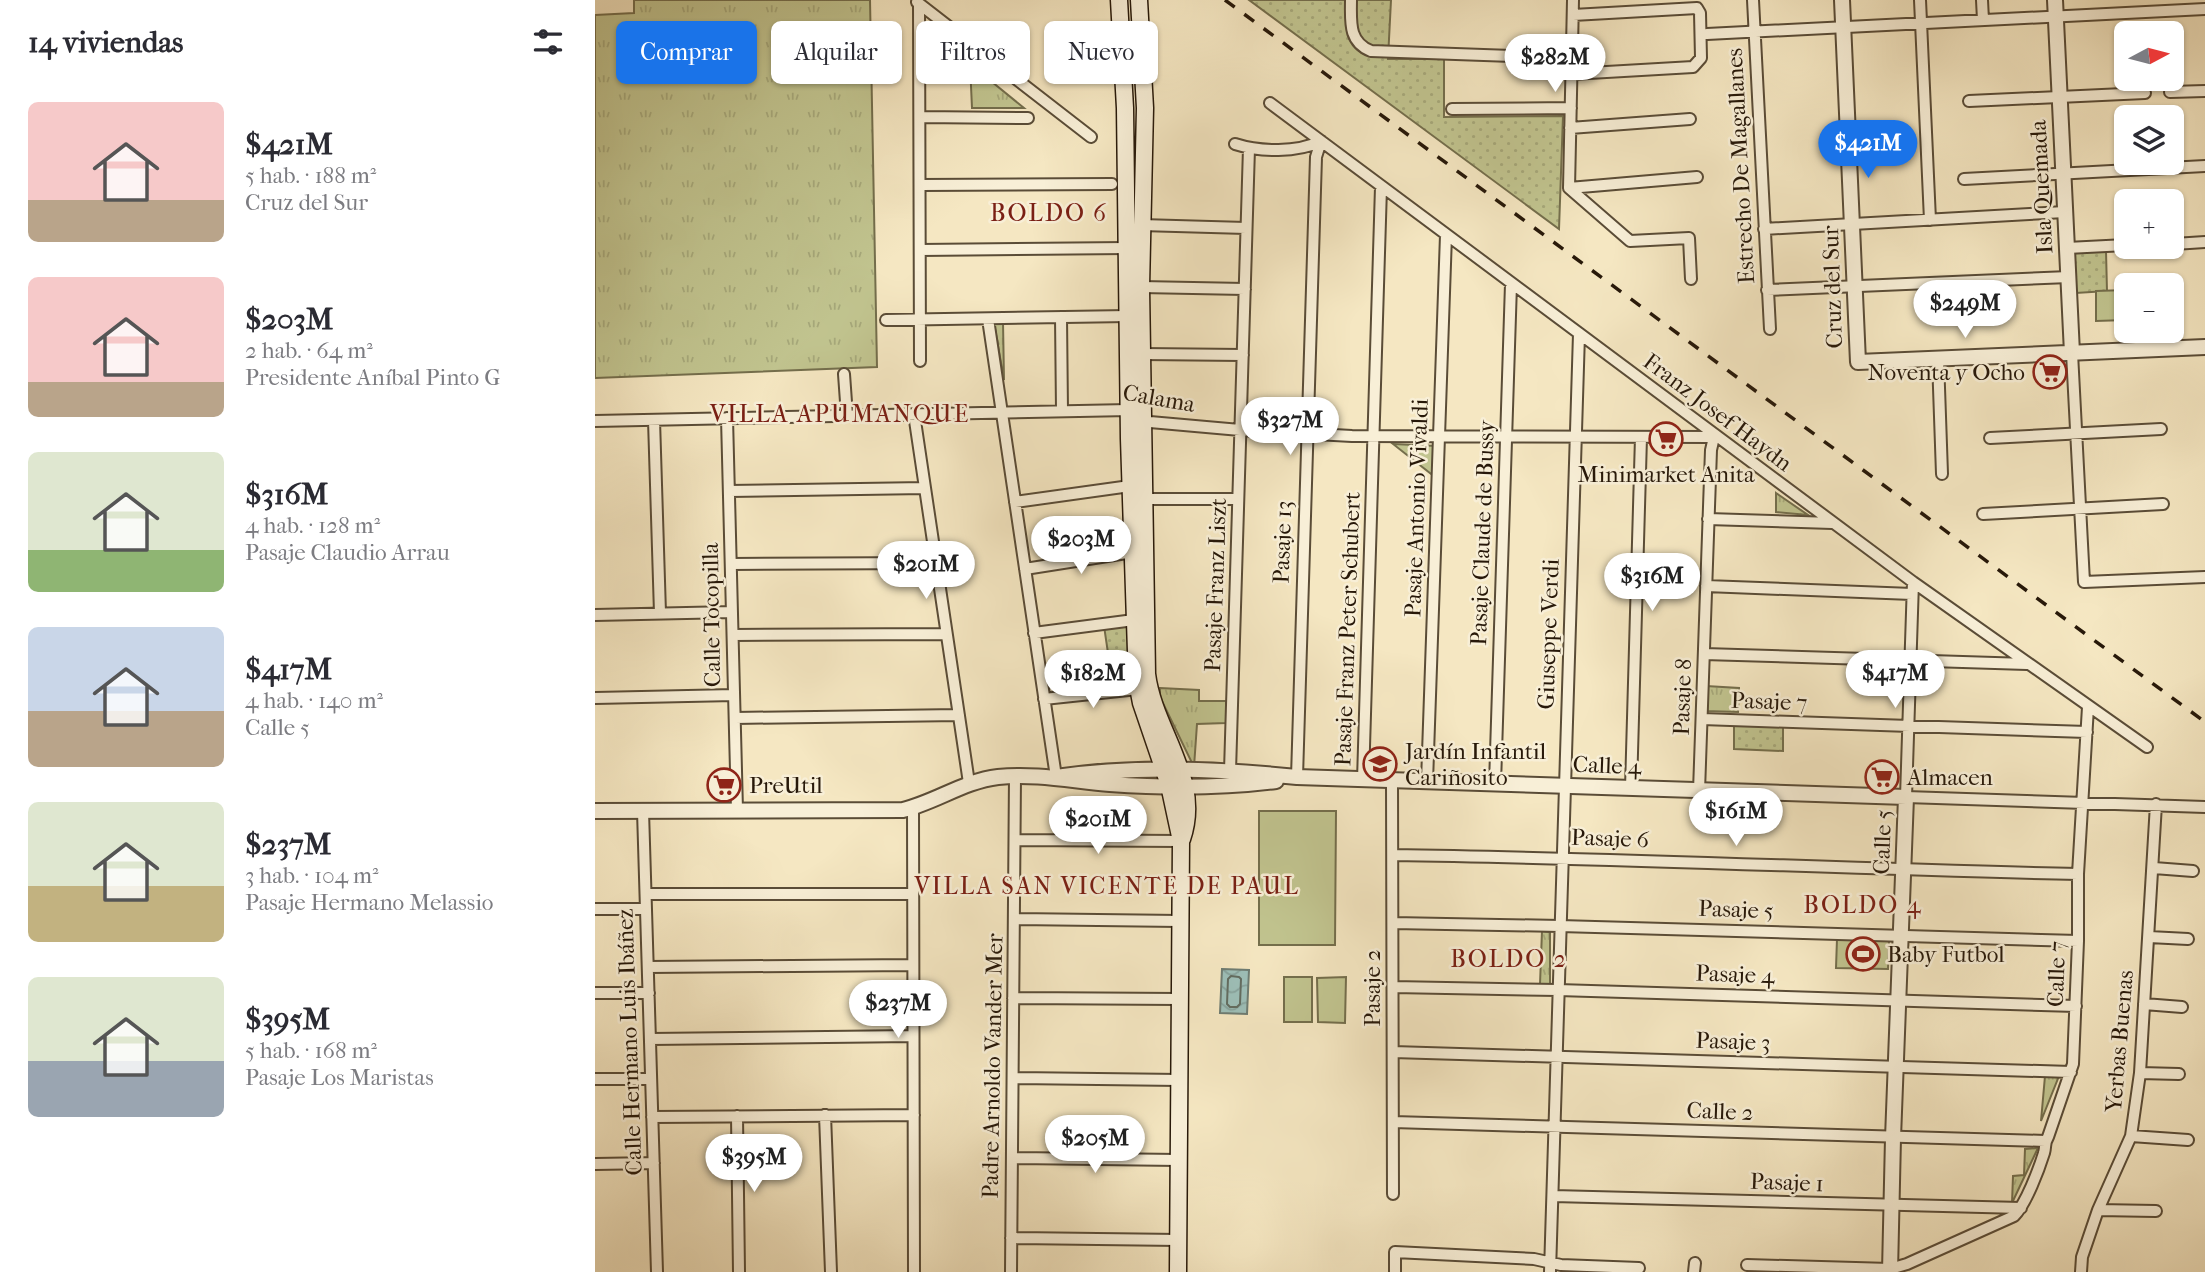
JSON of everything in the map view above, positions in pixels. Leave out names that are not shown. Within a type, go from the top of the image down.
[{"type":"main road","points":[[1119,0],[1125,108],[1130,486],[1138,689],[1175,778]]},
{"type":"main road","points":[[1139,0],[1145,108],[1141,287],[1149,687],[1175,778],[1181,841],[1179,1270]]},
{"type":"street","points":[[1351,0],[1351,31],[1360,45],[1378,52],[1572,58]]},
{"type":"street","points":[[1573,0],[1569,188],[1630,241],[1689,238],[1691,279]]},
{"type":"street","name":"Estrecho De Magallanes","points":[[1753,0],[1770,330]]},
{"type":"street","name":"Cruz del Sur","points":[[1842,0],[1859,362],[1938,359]]},
{"type":"street","points":[[1920,0],[1930,220]]},
{"type":"street","points":[[1982,0],[1983,20]]},
{"type":"street","name":"Isla Quemada","points":[[2055,0],[2084,582],[2205,577]]},
{"type":"street","points":[[917,2],[920,361]]},
{"type":"street","points":[[917,2],[1091,137]]},
{"type":"street","points":[[1571,74],[1693,67],[1701,58],[1700,13],[1697,8],[1573,15]]},
{"type":"street","points":[[1707,34],[2205,9]]},
{"type":"street","points":[[2170,92],[2205,91]]},
{"type":"street","points":[[1969,101],[2145,93]]},
{"type":"street","name":"Franz Josef Haydn","points":[[1270,103],[1714,437],[1833,523],[1912,588],[2147,747]]},
{"type":"street","points":[[1452,109],[1571,108]]},
{"type":"street","points":[[920,117],[1028,118]]},
{"type":"street","points":[[1570,128],[1691,119]]},
{"type":"street","points":[[1235,144],[1249,148],[1302,148],[1321,141]]},
{"type":"street","name":"Pasaje 13","points":[[1297,777],[1316,157],[1321,141]]},
{"type":"street","name":"Pasaje Franz Liszt","points":[[1230,771],[1249,148]]},
{"type":"street","points":[[1964,179],[2205,166]]},
{"type":"street","points":[[1569,188],[1697,177]]},
{"type":"street","points":[[920,185],[1112,184]]},
{"type":"street","name":"Pasaje Franz Peter Schubert","points":[[1363,780],[1381,187]]},
{"type":"street","points":[[1764,229],[2065,212]]},
{"type":"street","points":[[1141,225],[1246,228]]},
{"type":"street","name":"Pasaje Antonio Vivaldi","points":[[1427,782],[1446,235]]},
{"type":"street","points":[[2184,243],[2205,242]]},
{"type":"street","points":[[2067,248],[2114,246]]},
{"type":"street","points":[[920,250],[1128,248]]},
{"type":"street","points":[[1767,290],[2069,277]]},
{"type":"street","name":"Pasaje Claude de Bussy","points":[[1495,784],[1511,284]]},
{"type":"street","points":[[1141,287],[1245,289]]},
{"type":"street","points":[[886,320],[1128,316]]},
{"type":"street","points":[[1061,317],[1062,411]]},
{"type":"street","points":[[988,318],[1056,777]]},
{"type":"street","name":"Giuseppe Verdi","points":[[1551,1267],[1579,334]]},
{"type":"street","points":[[1942,474],[1938,359],[2205,347]]},
{"type":"street","points":[[1142,354],[1243,355]]},
{"type":"street","points":[[844,374],[847,416]]},
{"type":"street","name":"Calama","points":[[595,421],[1129,410],[1142,421],[1306,434],[1714,437]]},
{"type":"street","points":[[914,414],[969,783]]},
{"type":"street","name":"Calle Tocopilla","points":[[727,418],[737,810]]},
{"type":"street","points":[[654,420],[660,613]]},
{"type":"street","points":[[1990,438],[2161,429]]},
{"type":"street","points":[[1631,788],[1641,437]]},
{"type":"street","name":"Pasaje 8","points":[[1699,791],[1711,450],[1714,437]]},
{"type":"street","points":[[1015,502],[1130,486]]},
{"type":"street","points":[[729,491],[925,488]]},
{"type":"street","points":[[1144,499],[1238,499]]},
{"type":"street","points":[[1983,514],[2163,505]]},
{"type":"street","points":[[1709,519],[1833,523]]},
{"type":"street","points":[[1025,569],[1133,552]]},
{"type":"street","points":[[731,564],[936,563]]},
{"type":"street","points":[[1706,586],[1912,588]]},
{"type":"street","name":"Calle 5","points":[[1890,1270],[1912,588]]},
{"type":"street","points":[[595,615],[732,612]]},
{"type":"street","points":[[1034,633],[1134,620]]},
{"type":"street","points":[[733,635],[946,634]]},
{"type":"street","points":[[1704,654],[2028,664]]},
{"type":"street","points":[[1044,699],[1138,689]]},
{"type":"street","points":[[595,698],[734,695]]},
{"type":"street","name":"Calle 7","points":[[2021,1208],[2044,1152],[2045,1141],[2071,1072],[2076,1006],[2078,874],[2088,707]]},
{"type":"street","points":[[735,718],[959,716]]},
{"type":"street","name":"Pasaje 7","points":[[1702,719],[2087,732]]},
{"type":"street","name":"Calle 4","points":[[1175,778],[1230,771],[1363,780],[2205,807]]},
{"type":"street","points":[[595,811],[903,810],[969,783],[1015,776],[1056,777],[1112,784],[1175,778]]},
{"type":"street","name":"Padre Arnoldo Vander Mer","points":[[1011,1272],[1015,776]]},
{"type":"street","name":"Calle 4","points":[[1175,778],[1249,784],[1297,777]]},
{"type":"street","name":"Pasaje 2","points":[[1392,780],[1393,1195]]},
{"type":"street","name":"Yerbas Buenas","points":[[2081,1272],[2082,1256],[2098,1210],[2130,1136],[2140,1073],[2154,868],[2155,804]]},
{"type":"street","points":[[913,807],[914,1272]]},
{"type":"street","name":"Calle Hermano Luis Ibáñez","points":[[643,811],[657,1272]]},
{"type":"street","points":[[1015,840],[1181,841]]},
{"type":"street","name":"Pasaje 6","points":[[1393,855],[1562,857],[2078,874]]},
{"type":"street","points":[[2154,868],[2193,871]]},
{"type":"street","points":[[646,894],[913,894]]},
{"type":"street","points":[[595,909],[646,909]]},
{"type":"street","points":[[1014,919],[1180,921]]},
{"type":"street","name":"Pasaje 5","points":[[1393,923],[2078,941]]},
{"type":"street","points":[[2149,937],[2188,939]]},
{"type":"street","points":[[648,967],[913,965]]},
{"type":"street","name":"Pasaje 4","points":[[1393,988],[1558,990],[2076,1006]]},
{"type":"street","points":[[595,993],[649,993]]},
{"type":"street","points":[[1013,998],[1180,999]]},
{"type":"street","points":[[2144,1004],[2182,1007]]},
{"type":"street","points":[[650,1039],[913,1037]]},
{"type":"street","name":"Pasaje 3","points":[[1393,1052],[2071,1072]]},
{"type":"street","points":[[2140,1073],[2179,1074]]},
{"type":"street","points":[[1013,1078],[1180,1080]]},
{"type":"street","points":[[595,1079],[651,1079]]},
{"type":"street","points":[[825,1115],[831,1272]]},
{"type":"street","points":[[652,1116],[914,1115]]},
{"type":"street","points":[[737,1116],[739,1272]]},
{"type":"street","name":"Calle 2","points":[[1393,1122],[2045,1141]]},
{"type":"street","points":[[2130,1136],[2188,1139]]},
{"type":"street","points":[[1012,1158],[1179,1160]]},
{"type":"street","points":[[595,1164],[654,1163]]},
{"type":"street","name":"Pasaje 1","points":[[1552,1196],[2021,1208]]},
{"type":"street","points":[[1747,1265],[1890,1270],[2014,1216],[2021,1208]]},
{"type":"street","points":[[2098,1210],[2156,1211]]},
{"type":"street","points":[[1011,1238],[1179,1240]]},
{"type":"street","points":[[1395,1272],[1395,1252],[1534,1259],[1551,1267],[1561,1265],[1639,1268]]},
{"type":"green space","points":[[634,0],[870,0],[870,21],[771,21],[771,84],[872,84],[877,367],[595,378],[595,15],[634,13]]},
{"type":"green space","points":[[1249,0],[1391,0],[1388,59],[1444,59],[1444,117],[1563,116],[1559,229]]},
{"type":"green space","points":[[971,84],[995,84],[1024,108],[972,108]]},
{"type":"green space","points":[[2106,251],[2107,291],[2076,293],[2073,252]]},
{"type":"green space","points":[[2114,290],[2114,320],[2096,321],[2096,291]]},
{"type":"green space","points":[[1003,322],[1004,380],[994,323]]},
{"type":"green space","points":[[1393,444],[1437,446],[1435,477]]},
{"type":"green space","points":[[1776,493],[1808,515],[1776,512]]},
{"type":"green space","points":[[1130,623],[1133,683],[1113,687],[1104,626]]},
{"type":"green space","points":[[1706,686],[1739,688],[1738,712],[1705,711]]},
{"type":"green space","points":[[1160,688],[1199,690],[1199,701],[1226,701],[1226,723],[1197,724],[1194,767],[1160,697]]},
{"type":"green space","points":[[1734,723],[1783,725],[1783,751],[1734,749]]},
{"type":"green space","points":[[1259,811],[1336,811],[1335,945],[1259,945]]},
{"type":"green space","points":[[1542,931],[1550,932],[1550,984],[1540,984]]},
{"type":"green space","name":"Baby Futbol","points":[[1837,939],[1889,940],[1888,969],[1836,968]]},
{"type":"green space","points":[[1284,977],[1312,977],[1312,1022],[1284,1022]]},
{"type":"green space","points":[[1346,977],[1345,1023],[1318,1022],[1317,978]]},
{"type":"green space","points":[[2045,1076],[2059,1076],[2041,1121]]},
{"type":"green space","points":[[2038,1148],[2012,1203],[2013,1176],[2024,1175],[2025,1149]]},
{"type":"water","points":[[1222,969],[1249,970],[1247,1014],[1220,1013]]},
{"type":"railway","points":[[1225,0],[2205,722]]},
{"type":"place","name":"Noventa y Ocho","points":[[2050,372]]},
{"type":"place","name":"Minimarket Anita","points":[[1666,439]]},
{"type":"place","name":"Jardín Infantil Cariñosito","points":[[1380,764]]},
{"type":"place","name":"Almacen","points":[[1882,777]]},
{"type":"place","name":"PreUtil","points":[[724,785]]},
{"type":"place","name":"Baby Futbol","points":[[1863,954]]},
{"type":"district","name":"BOLDO 6","points":[[1049,213]]},
{"type":"district","name":"VILLA APUMANQUE","points":[[840,414]]},
{"type":"district","name":"VILLA SAN VICENTE DE PAUL","points":[[1107,886]]},
{"type":"district","name":"BOLDO 4","points":[[1863,905]]},
{"type":"district","name":"BOLDO 2","points":[[1509,959]]}]
